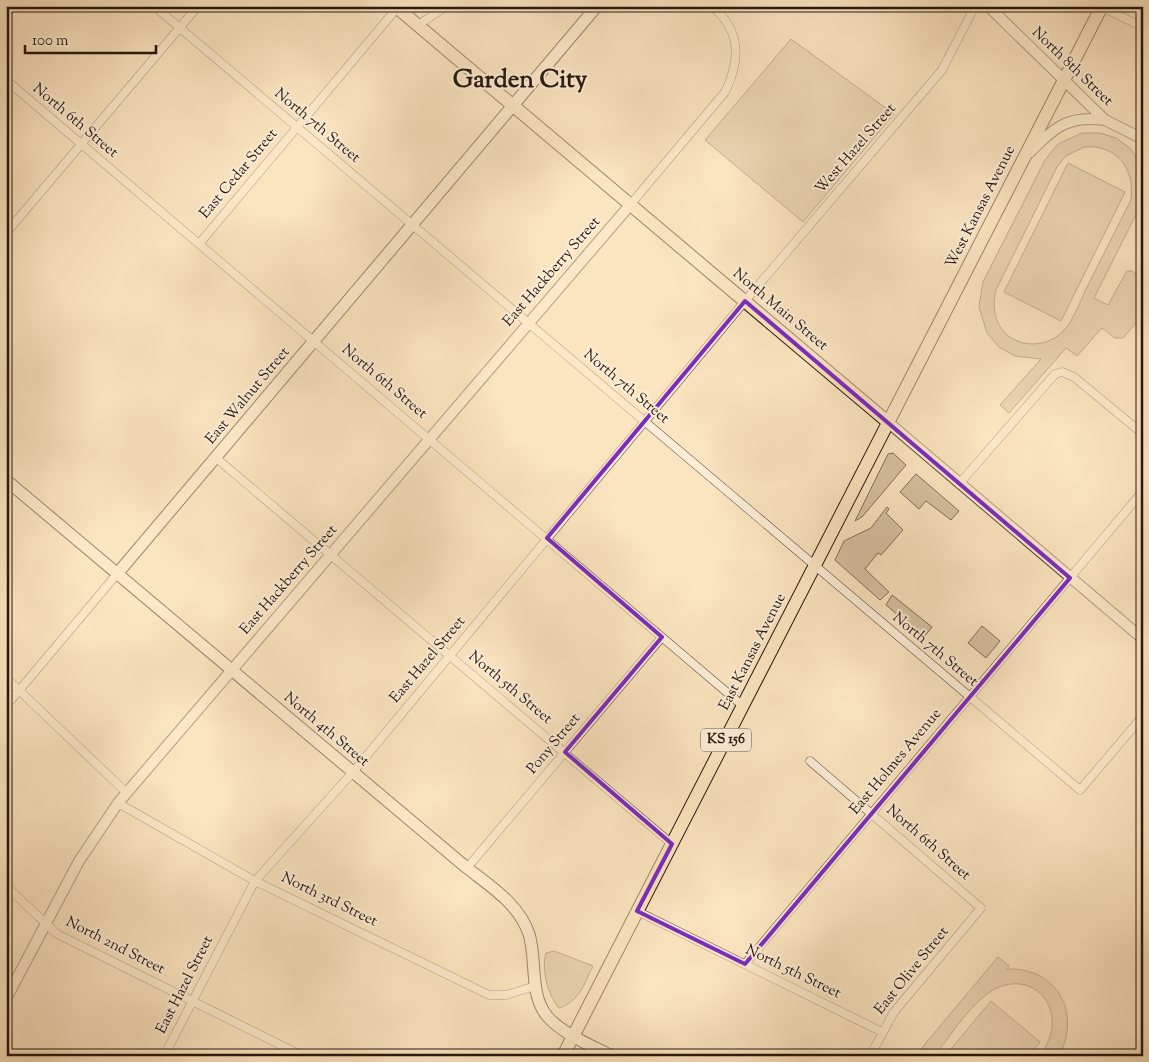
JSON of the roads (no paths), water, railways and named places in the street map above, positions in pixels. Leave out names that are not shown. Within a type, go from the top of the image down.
[{"type":"main road","name":"East Walnut Street","points":[[118,574],[597,6]]},
{"type":"main road","name":"West Kansas Avenue","points":[[889,423],[1102,6]]},
{"type":"main road","name":"North Main Street","points":[[396,7],[889,423]]},
{"type":"main road","name":"East Kansas Avenue","points":[[562,1056],[889,423]]},
{"type":"main road","name":"North 4th Street","points":[[6,480],[505,898],[519,915],[529,934],[534,960],[535,986],[546,1015],[573,1036]]},
{"type":"main road","points":[[573,1036],[612,1056]]},
{"type":"street","name":"North 7th Street","points":[[154,6],[529,322],[815,568],[1080,790],[1143,716]]},
{"type":"street","points":[[6,233],[198,6]]},
{"type":"street","points":[[418,25],[447,6]]},
{"type":"street","points":[[630,204],[725,92],[732,78],[736,62],[736,48],[729,24],[711,6]]},
{"type":"street","name":"West Hazel Street","points":[[745,302],[942,70],[975,6]]},
{"type":"street","name":"North 8th Street","points":[[988,6],[1105,120],[1143,139]]},
{"type":"street","points":[[1102,6],[1143,27]]},
{"type":"street","name":"East Cedar Street","points":[[199,244],[396,7]]},
{"type":"street","name":"North 6th Street","points":[[6,80],[430,438],[743,706]]},
{"type":"street","points":[[1025,157],[1051,131],[1070,120],[1088,118],[1105,120]]},
{"type":"street","name":"East Hackberry Street","points":[[6,999],[79,861],[118,803],[630,204]]},
{"type":"street","name":"East Hazel Street","points":[[164,1056],[255,881],[353,772],[745,302]]},
{"type":"street","points":[[960,484],[1049,378],[1062,372],[1074,377],[1143,434]]},
{"type":"street","name":"North Main Street","points":[[889,423],[1143,639]]},
{"type":"street","name":"North 5th Street","points":[[216,457],[672,844]]},
{"type":"street","name":"East Holmes Avenue","points":[[745,964],[1143,491]]},
{"type":"street","name":"East Walnut Street","points":[[6,706],[118,574]]},
{"type":"street","name":"Pony Street","points":[[467,868],[662,637]]},
{"type":"street","points":[[6,678],[126,793]]},
{"type":"street","name":"North 6th Street","points":[[810,761],[981,908]]},
{"type":"street","name":"North 3rd Street","points":[[118,803],[255,881],[489,995],[506,996],[535,986]]},
{"type":"street","name":"North 2nd Street","points":[[6,886],[57,934],[303,1056]]},
{"type":"street","name":"East Olive Street","points":[[870,1056],[894,1012],[981,908]]},
{"type":"street","name":"North 5th Street","points":[[637,911],[882,1032]]},
{"type":"district","name":"Garden City","points":[[520,81]]}]
